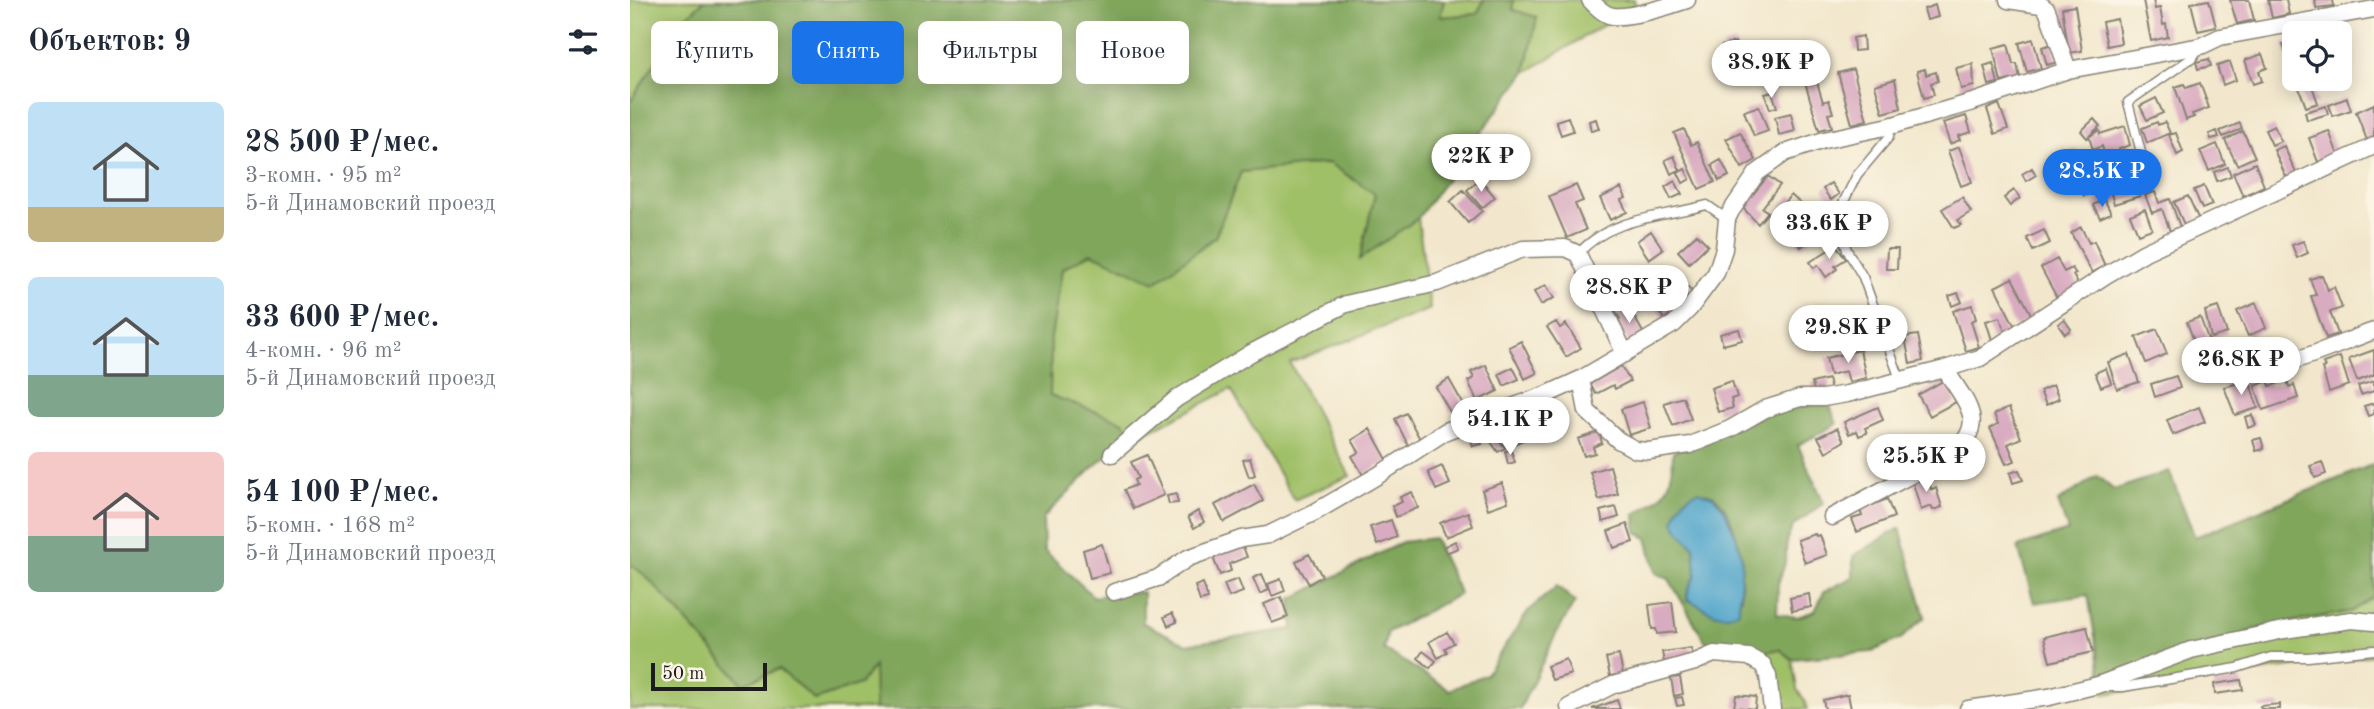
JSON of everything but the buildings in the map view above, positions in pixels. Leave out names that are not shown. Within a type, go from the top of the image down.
[{"type":"street","points":[[1590,0],[1599,10],[1612,16],[1662,9],[1687,0]]},
{"type":"street","points":[[2008,0],[2041,5],[2048,10],[2068,70]]},
{"type":"street","points":[[1114,592],[1158,578],[1188,558],[1241,539],[1268,535],[1346,494],[1446,431],[1548,394],[1581,379],[1674,324],[1690,308],[1716,273],[1724,249],[1727,219],[1757,173],[1785,153],[1824,139],[1890,126],[1973,102],[2068,70],[2201,46],[2220,37],[2374,9]]},
{"type":"street","points":[[1581,379],[1587,411],[1618,440],[1636,450],[1649,451],[1690,445],[1730,429],[1765,409],[1800,398],[1847,394],[1980,358],[2105,275],[2145,252],[2374,146]]},
{"type":"street","points":[[1112,454],[1176,399],[1251,353],[1346,304],[1437,283],[1523,249],[1565,248],[1578,254],[1625,354]]},
{"type":"street","points":[[2244,365],[2259,368],[2306,356],[2374,331]]},
{"type":"street","points":[[1832,517],[1952,453],[1963,444],[1973,430],[1973,419],[1945,369]]},
{"type":"street","points":[[1968,709],[2049,697],[2098,684],[2191,650],[2298,628],[2351,620],[2374,622]]},
{"type":"street","points":[[1569,707],[1613,685],[1714,654],[1749,657],[1763,666],[1768,676],[1772,709]]},
{"type":"lane","points":[[2146,172],[2127,102],[2193,57],[2201,46]]},
{"type":"lane","points":[[1890,126],[1889,137],[1857,175],[1843,203],[1840,226],[1847,250],[1863,277],[1900,379]]},
{"type":"lane","points":[[1578,254],[1588,242],[1633,220],[1707,205],[1727,219]]},
{"type":"lane","points":[[2098,684],[2108,688],[2123,687],[2237,668],[2271,657],[2308,657],[2374,650]]},
{"type":"green space","points":[[630,0],[705,0],[682,21],[651,21],[651,70],[630,102]]},
{"type":"green space","points":[[705,0],[1444,0],[1440,17],[1477,14],[1484,0],[1513,0],[1513,10],[1537,17],[1525,73],[1418,218],[1360,259],[1375,194],[1329,163],[1241,172],[1215,237],[1155,282],[1091,253],[1062,269],[1051,337],[1050,395],[1122,421],[1138,437],[1100,461],[1043,518],[1044,550],[1094,597],[1112,593],[1143,592],[1143,623],[1187,644],[1293,629],[1291,599],[1402,542],[1434,538],[1460,594],[1388,632],[1384,649],[1450,690],[1486,674],[1529,610],[1557,586],[1575,602],[1556,634],[1520,709],[875,709],[874,666],[860,684],[815,700],[779,669],[743,684],[647,577],[630,564],[630,102],[651,70],[651,84],[778,84],[778,21],[683,20]]},
{"type":"green space","points":[[1444,0],[1484,0],[1477,14],[1440,17]]},
{"type":"green space","points":[[1513,0],[1634,0],[1636,5],[1525,73],[1537,18],[1513,10]]},
{"type":"green space","points":[[1329,163],[1375,194],[1360,259],[1418,218],[1430,309],[1290,363],[1350,476],[1294,500],[1231,389],[1138,437],[1050,395],[1051,337],[1062,269],[1091,253],[1215,237],[1241,172]]},
{"type":"green space","points":[[1828,401],[1837,424],[1798,445],[1824,503],[1793,526],[1787,540],[1785,563],[1778,584],[1777,614],[1797,617],[1815,611],[1824,592],[1853,577],[1853,556],[1900,528],[1925,617],[1902,638],[1871,652],[1792,659],[1779,649],[1760,653],[1717,648],[1705,641],[1669,579],[1656,573],[1647,538],[1636,532],[1635,514],[1654,502],[1666,490],[1671,475],[1673,452],[1768,413]],"holes":[[[1698,492],[1714,496],[1729,516],[1737,544],[1741,599],[1702,606],[1687,599],[1688,590],[1696,575],[1694,547]]]},
{"type":"green space","points":[[2374,464],[2374,596],[2352,611],[2264,627],[2102,679],[2088,595],[2034,603],[2018,547],[2068,531],[2058,502],[2097,476],[2114,490],[2169,471],[2195,537]]},
{"type":"green space","points":[[630,564],[779,669],[875,664],[875,709],[630,709]]},
{"type":"green space","points":[[2374,596],[2374,655],[2104,694],[2102,679],[2264,627],[2352,611]]},
{"type":"green space","points":[[1780,649],[1792,659],[1797,689],[1807,709],[1778,709],[1765,661],[1760,653]]},
{"type":"water","points":[[1698,491],[1713,496],[1724,509],[1736,536],[1742,558],[1739,611],[1732,614],[1713,612],[1687,599],[1688,590],[1696,574],[1694,547],[1674,521],[1682,502]]}]
